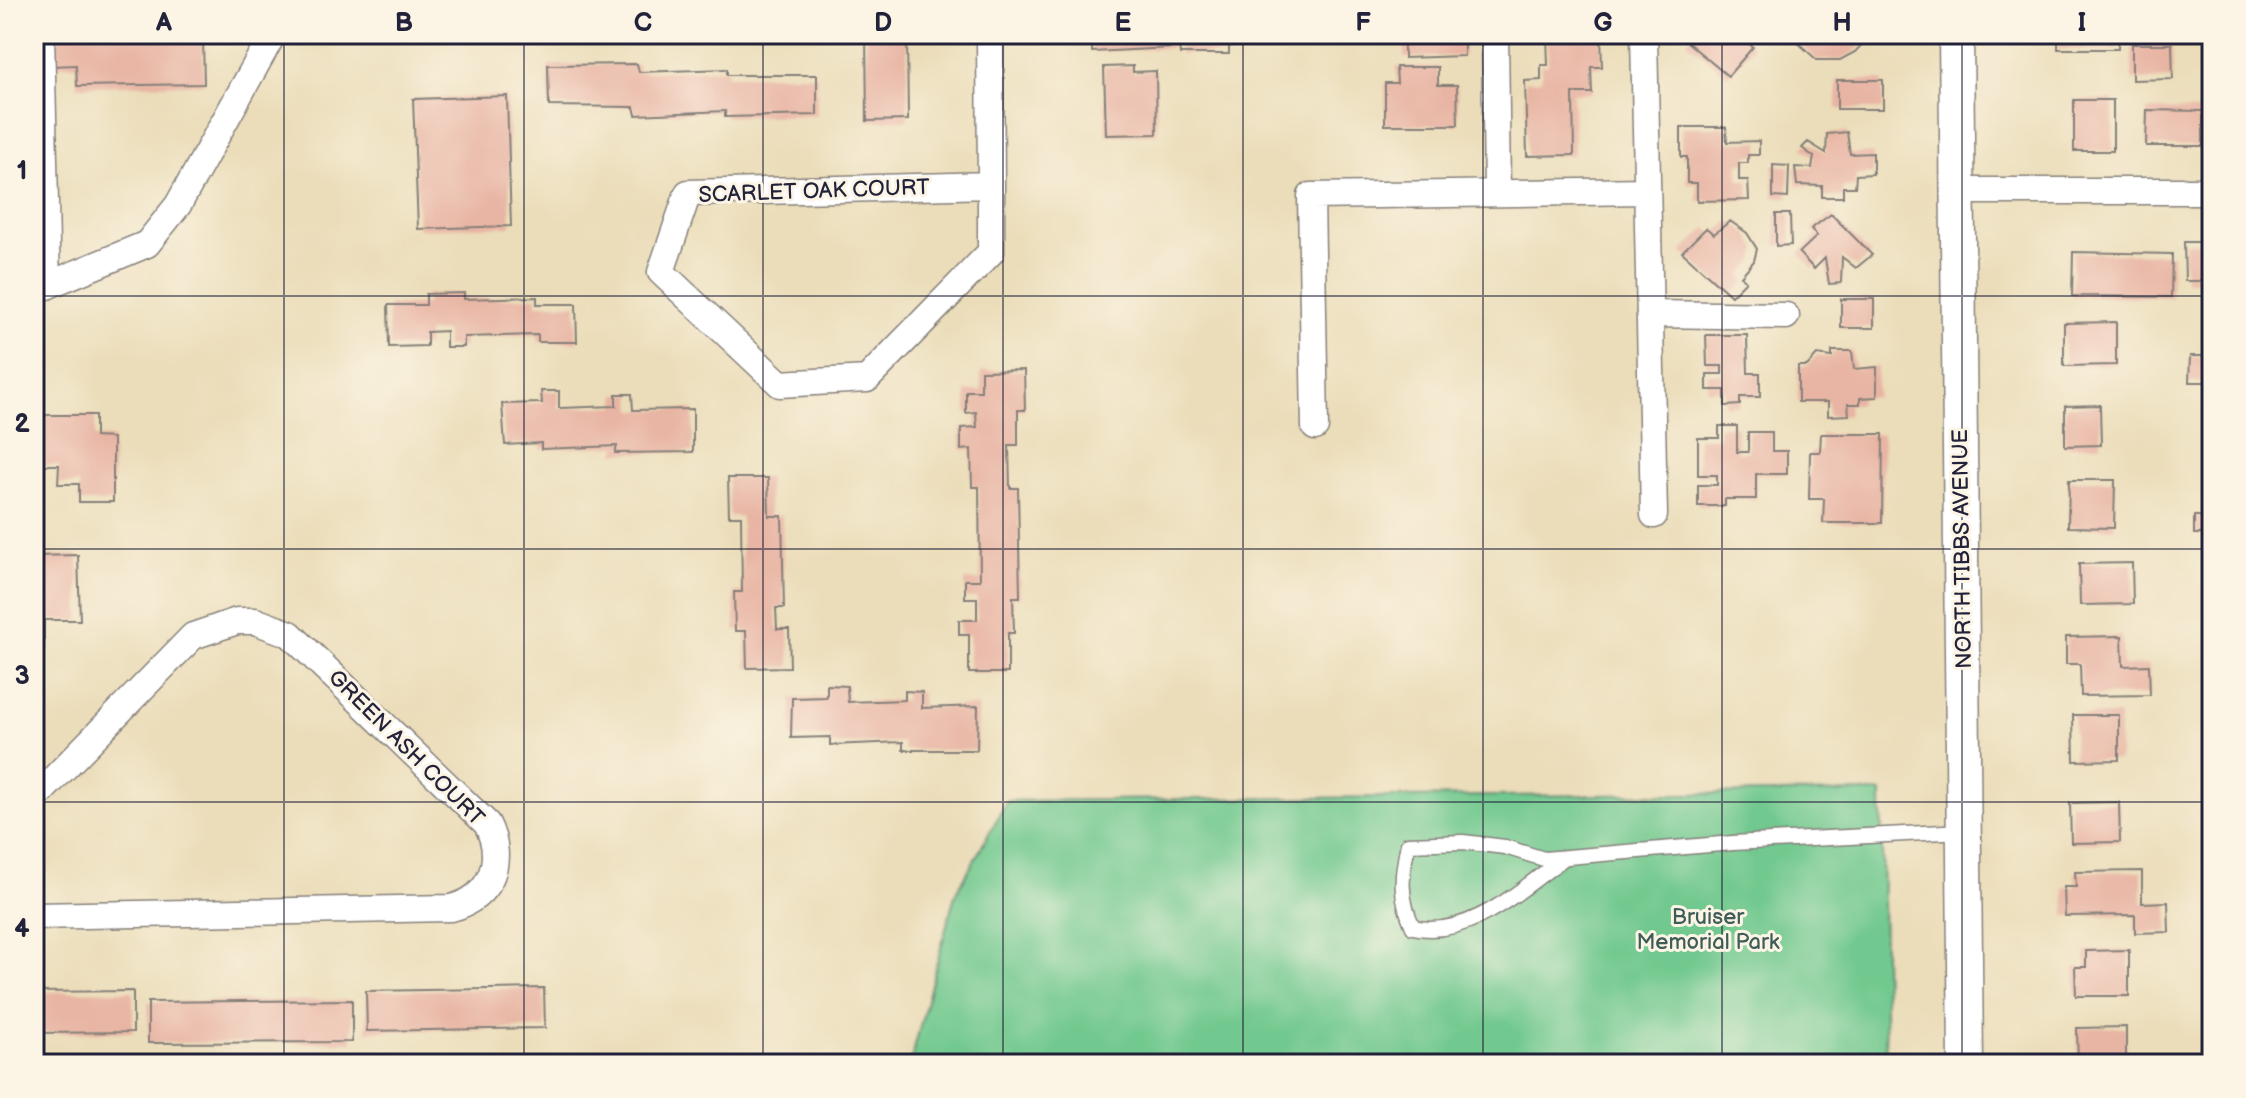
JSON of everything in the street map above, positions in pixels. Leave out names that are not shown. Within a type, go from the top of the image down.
[{"type":"street","points":[[41,34],[40,289],[147,244],[178,205],[273,34]]},
{"type":"street","name":"SCARLET OAK COURT","points":[[990,34],[991,185],[991,252],[867,379],[780,384],[661,272],[688,193],[991,185]]},
{"type":"street","points":[[1495,34],[1497,193]]},
{"type":"street","points":[[1644,34],[1654,515]]},
{"type":"street","name":"NORTH TIBBS AVENUE","points":[[1956,34],[1966,1064]]},
{"type":"street","points":[[1315,427],[1311,196],[1647,191]]},
{"type":"street","points":[[1958,191],[2212,191]]},
{"type":"street","points":[[1651,314],[1786,316]]},
{"type":"street","name":"GREEN ASH COURT","points":[[34,799],[193,636],[223,623],[255,621],[298,640],[487,824],[494,837],[497,860],[484,890],[451,908],[34,916]]},
{"type":"lane","points":[[1564,858],[1530,885],[1455,927],[1433,931],[1413,927],[1402,903],[1403,868],[1408,844],[1463,842],[1505,847],[1544,859],[1733,843],[1964,831]]},
{"type":"green space","name":"Bruiser Memorial Park","points":[[1881,792],[1886,1064],[910,1064],[955,895],[1007,801]]},
{"type":"building","points":[[50,34],[203,36],[204,84],[77,86],[76,65],[51,66]]},
{"type":"building","points":[[866,34],[907,34],[908,120],[867,121]]},
{"type":"building","points":[[1092,34],[1170,34],[1171,48],[1092,52]]},
{"type":"building","points":[[1187,34],[1254,34],[1255,44],[1229,46],[1229,54],[1180,54],[1179,46],[1187,46]]},
{"type":"building","points":[[1276,34],[1332,34],[1332,43],[1277,44]]},
{"type":"building","points":[[1404,34],[1464,34],[1464,56],[1404,58]]},
{"type":"building","points":[[1525,34],[1601,34],[1602,67],[1591,67],[1592,93],[1573,93],[1574,155],[1527,156],[1525,81],[1541,80],[1541,65],[1548,65],[1547,37],[1525,37]]},
{"type":"building","points":[[1694,34],[1738,34],[1753,47],[1728,76],[1687,42]]},
{"type":"building","points":[[1801,34],[1864,34],[1868,38],[1855,52],[1840,60],[1817,60],[1795,40]]},
{"type":"building","points":[[2058,34],[2118,34],[2118,49],[2058,49]]},
{"type":"building","points":[[2132,44],[2172,44],[2173,79],[2132,80]]},
{"type":"building","points":[[637,64],[639,72],[727,69],[727,75],[817,75],[817,115],[725,117],[725,111],[636,115],[634,107],[549,106],[548,65]]},
{"type":"building","points":[[1133,66],[1133,72],[1156,71],[1157,134],[1106,135],[1104,67]]},
{"type":"building","points":[[1396,67],[1438,67],[1438,85],[1457,85],[1458,125],[1385,125],[1385,83],[1397,83]]},
{"type":"building","points":[[1837,80],[1883,80],[1883,109],[1837,109]]},
{"type":"building","points":[[507,96],[511,226],[418,229],[413,99]]},
{"type":"building","points":[[2074,100],[2113,100],[2113,151],[2074,151]]},
{"type":"building","points":[[2147,110],[2203,111],[2203,146],[2146,146]]},
{"type":"building","points":[[1681,127],[1726,127],[1727,142],[1759,141],[1759,155],[1748,155],[1748,163],[1739,163],[1739,180],[1748,180],[1749,200],[1697,201],[1697,183],[1687,183],[1687,157],[1681,157]]},
{"type":"building","points":[[1847,132],[1850,154],[1873,153],[1873,174],[1856,175],[1855,187],[1843,187],[1843,197],[1822,197],[1822,186],[1797,185],[1795,167],[1812,168],[1814,157],[1802,148],[1808,142],[1826,153],[1827,134]]},
{"type":"building","points":[[1773,165],[1789,166],[1788,198],[1773,197]]},
{"type":"building","points":[[1776,214],[1790,214],[1791,245],[1776,246]]},
{"type":"building","points":[[1831,214],[1872,255],[1856,268],[1842,257],[1841,283],[1829,284],[1825,258],[1814,269],[1799,253],[1817,236],[1811,229]]},
{"type":"building","points":[[1730,221],[1747,233],[1757,249],[1754,261],[1741,276],[1746,281],[1731,296],[1682,252],[1706,228],[1714,234]]},
{"type":"building","points":[[2184,242],[2207,242],[2208,281],[2185,281]]},
{"type":"building","points":[[2073,252],[2172,254],[2171,297],[2072,296]]},
{"type":"building","points":[[464,293],[464,299],[537,297],[537,304],[576,304],[577,342],[538,342],[538,335],[464,337],[464,347],[446,347],[446,331],[427,332],[427,346],[389,347],[388,305],[426,305],[426,294]]},
{"type":"building","points":[[1841,299],[1874,299],[1874,328],[1841,328]]},
{"type":"building","points":[[2116,322],[2116,365],[2064,366],[2064,323]]},
{"type":"building","points":[[1706,335],[1747,335],[1748,373],[1760,373],[1760,397],[1740,397],[1740,405],[1725,406],[1725,390],[1707,390],[1707,374],[1722,374],[1722,366],[1707,366]]},
{"type":"building","points":[[1832,351],[1852,351],[1854,369],[1877,367],[1877,397],[1860,398],[1860,404],[1848,404],[1849,415],[1828,416],[1828,402],[1798,402],[1798,366],[1807,366],[1817,355],[1832,357]]},
{"type":"building","points":[[2190,356],[2212,356],[2212,382],[2189,382]]},
{"type":"building","points":[[1024,370],[1025,410],[1018,410],[1018,445],[1009,445],[1010,488],[1018,488],[1020,597],[1013,597],[1014,633],[1008,633],[1008,673],[969,673],[969,635],[959,635],[959,620],[977,620],[977,598],[965,598],[965,580],[980,580],[979,487],[972,487],[971,449],[961,450],[961,428],[977,427],[976,412],[966,413],[966,391],[981,391],[981,371]]},
{"type":"building","points":[[541,391],[559,391],[559,408],[616,406],[616,394],[632,394],[633,410],[693,409],[693,452],[615,453],[617,446],[541,449],[541,443],[505,445],[502,404],[542,403]]},
{"type":"building","points":[[2100,405],[2101,445],[2065,446],[2065,406]]},
{"type":"building","points":[[34,415],[95,415],[95,437],[113,438],[113,502],[79,502],[79,484],[58,484],[59,465],[34,465]]},
{"type":"building","points":[[1719,426],[1737,426],[1737,452],[1748,452],[1748,432],[1772,432],[1772,451],[1787,451],[1787,474],[1756,474],[1756,499],[1725,499],[1725,506],[1698,506],[1698,485],[1717,485],[1717,475],[1698,475],[1698,438],[1719,438]]},
{"type":"building","points":[[1821,434],[1883,434],[1882,523],[1823,523],[1824,499],[1809,499],[1810,452],[1820,452]]},
{"type":"building","points":[[728,478],[768,478],[769,516],[782,516],[784,608],[776,608],[777,629],[789,629],[790,667],[747,668],[746,631],[735,631],[734,592],[742,592],[741,516],[729,516]]},
{"type":"building","points":[[2069,480],[2115,480],[2114,528],[2068,527]]},
{"type":"building","points":[[2194,516],[2209,516],[2209,534],[2194,534]]},
{"type":"building","points":[[78,555],[80,620],[44,620],[44,648],[34,649],[34,556]]},
{"type":"building","points":[[2132,563],[2133,604],[2080,605],[2079,564]]},
{"type":"building","points":[[2122,636],[2123,666],[2149,665],[2150,695],[2081,696],[2080,664],[2066,664],[2066,637]]},
{"type":"building","points":[[827,685],[847,686],[848,702],[905,700],[905,691],[922,692],[922,708],[978,706],[977,750],[903,750],[903,742],[830,745],[830,737],[791,738],[792,698],[827,697]]},
{"type":"building","points":[[2073,715],[2119,715],[2119,760],[2074,761]]},
{"type":"building","points":[[2119,802],[2120,842],[2071,843],[2070,803]]},
{"type":"building","points":[[2142,871],[2142,903],[2168,902],[2169,932],[2135,933],[2135,915],[2065,916],[2064,887],[2076,887],[2075,872]]},
{"type":"building","points":[[2129,950],[2129,996],[2076,996],[2075,967],[2086,967],[2086,951]]},
{"type":"building","points":[[544,988],[545,1028],[367,1031],[366,991]]},
{"type":"building","points":[[133,991],[133,1032],[34,1033],[34,992]]},
{"type":"building","points":[[352,1000],[352,1042],[148,1043],[148,1002]]},
{"type":"building","points":[[2126,1027],[2126,1064],[2078,1064],[2077,1028]]}]
